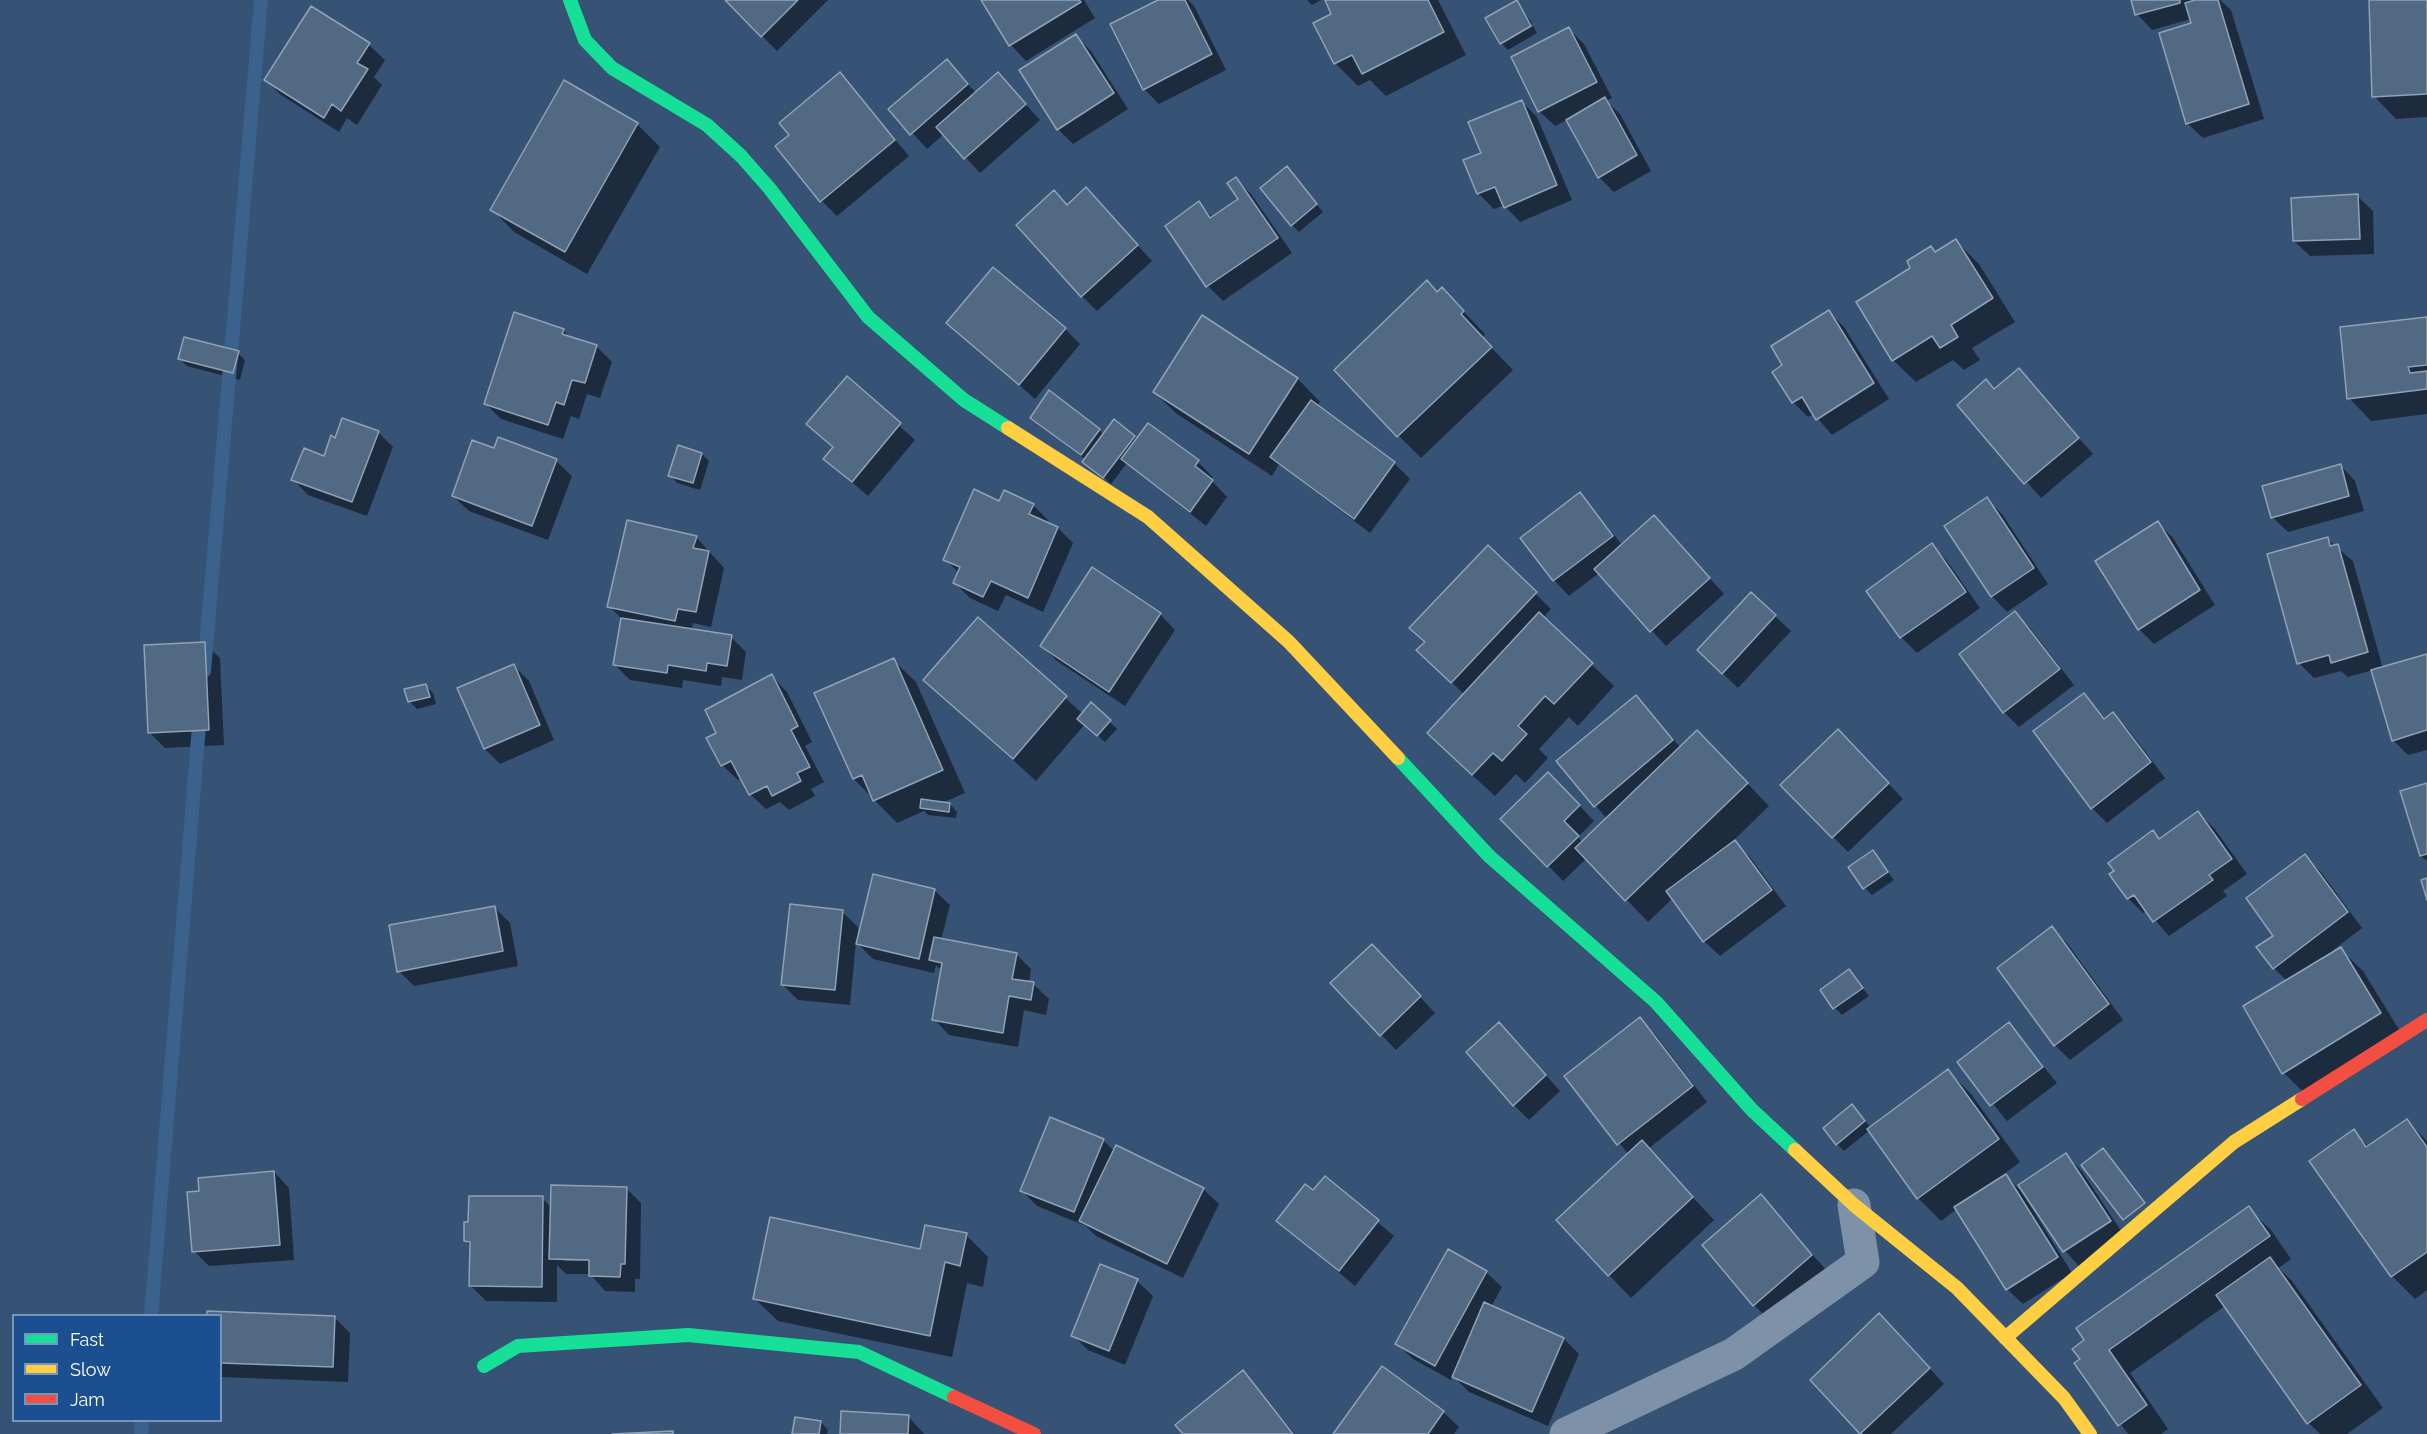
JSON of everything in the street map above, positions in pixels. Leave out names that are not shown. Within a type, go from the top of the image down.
[{"type":"street","points":[[570,0],[585,40],[612,68],[707,125],[741,156],[770,189],[868,316],[964,400],[1148,517],[1289,642],[1489,855],[1656,1002],[1690,1043],[1752,1110],[1854,1205],[1957,1288],[2064,1398],[2090,1434]]},
{"type":"street","points":[[2005,1338],[2234,1142],[2427,1020]]},
{"type":"street","points":[[1566,1434],[1734,1354],[1863,1262],[1854,1205]]},
{"type":"street","points":[[484,1366],[518,1346],[688,1335],[859,1352],[1034,1434]]},
{"type":"building","points":[[725,0],[798,0],[761,37]]},
{"type":"building","points":[[981,0],[1079,0],[1081,2],[1009,46]]},
{"type":"building","points":[[1158,0],[1185,0],[1212,54],[1143,90],[1110,24]]},
{"type":"building","points":[[1325,0],[1428,0],[1444,32],[1362,74],[1352,55],[1334,64],[1313,23],[1331,14]]},
{"type":"building","points":[[1517,0],[1531,26],[1500,44],[1485,18]]},
{"type":"building","points":[[2131,0],[2180,0],[2180,3],[2135,15]]},
{"type":"building","points":[[2195,0],[2218,0],[2249,104],[2186,124],[2159,33],[2191,23],[2185,3]]},
{"type":"building","points":[[2369,0],[2427,0],[2427,94],[2372,97]]},
{"type":"building","points":[[311,6],[370,43],[357,63],[368,69],[341,111],[332,104],[324,118],[264,80]]},
{"type":"building","points":[[1569,27],[1597,82],[1538,112],[1511,57]]},
{"type":"building","points":[[1076,34],[1114,93],[1057,130],[1019,70]]},
{"type":"building","points":[[947,59],[968,84],[910,135],[888,109]]},
{"type":"building","points":[[840,72],[895,140],[820,202],[775,146],[789,135],[779,123]]},
{"type":"building","points":[[998,72],[1026,104],[964,159],[936,127]]},
{"type":"building","points":[[564,80],[638,123],[565,252],[490,210]]},
{"type":"building","points":[[1605,97],[1637,155],[1598,178],[1566,120]]},
{"type":"building","points":[[1522,100],[1557,185],[1504,208],[1495,187],[1477,194],[1463,160],[1481,153],[1468,122]]},
{"type":"building","points":[[1287,166],[1317,204],[1291,226],[1260,188]]},
{"type":"building","points":[[1236,177],[1278,238],[1206,287],[1165,226],[1199,201],[1210,218],[1238,199],[1227,183]]},
{"type":"building","points":[[1086,187],[1138,245],[1081,297],[1016,225],[1054,190],[1067,205]]},
{"type":"building","points":[[2358,194],[2360,239],[2293,241],[2291,198]]},
{"type":"building","points":[[1956,239],[1993,298],[1951,325],[1958,337],[1940,348],[1932,336],[1892,361],[1856,302],[1910,268],[1907,261],[1931,246],[1935,252]]},
{"type":"building","points":[[993,267],[1066,328],[1019,385],[946,323]]},
{"type":"building","points":[[1427,280],[1437,292],[1442,287],[1464,311],[1461,314],[1492,347],[1397,437],[1334,370]]},
{"type":"building","points":[[1829,310],[1874,383],[1816,420],[1802,397],[1792,403],[1772,372],[1782,365],[1771,346]]},
{"type":"building","points":[[514,312],[564,329],[562,334],[597,345],[585,383],[572,380],[564,405],[556,402],[548,425],[484,404]]},
{"type":"building","points":[[1202,315],[1298,378],[1249,454],[1153,392]]},
{"type":"building","points":[[2427,317],[2427,365],[2408,367],[2410,373],[2427,371],[2427,389],[2347,399],[2340,327]]},
{"type":"building","points":[[184,337],[239,351],[233,373],[178,359]]},
{"type":"building","points":[[2019,368],[2079,438],[2024,484],[1957,405],[1986,379],[1994,389]]},
{"type":"building","points":[[847,376],[901,423],[852,482],[823,459],[833,447],[806,424]]},
{"type":"building","points":[[1049,390],[1100,429],[1081,455],[1030,418]]},
{"type":"building","points":[[1311,400],[1395,462],[1354,519],[1270,457]]},
{"type":"building","points":[[342,418],[379,431],[352,502],[291,480],[304,448],[324,456],[331,435],[335,438]]},
{"type":"building","points":[[1114,419],[1135,436],[1103,478],[1082,462]]},
{"type":"building","points":[[1148,423],[1199,460],[1195,466],[1213,480],[1190,512],[1121,459]]},
{"type":"building","points":[[498,437],[557,459],[532,526],[452,496],[472,440],[494,448]]},
{"type":"building","points":[[678,445],[702,453],[693,483],[668,476]]},
{"type":"building","points":[[2341,464],[2349,496],[2271,518],[2262,486]]},
{"type":"building","points":[[974,489],[999,501],[1004,490],[1034,504],[1029,514],[1058,527],[1028,598],[991,581],[983,597],[953,583],[960,567],[943,560]]},
{"type":"building","points":[[1580,492],[1613,536],[1553,581],[1520,538]]},
{"type":"building","points":[[1987,497],[2034,568],[1991,597],[1944,526]]},
{"type":"building","points":[[1654,515],[1710,578],[1650,632],[1594,569]]},
{"type":"building","points":[[627,520],[697,536],[693,548],[709,551],[696,612],[678,609],[675,621],[607,607]]},
{"type":"building","points":[[2158,521],[2200,590],[2138,630],[2095,561]]},
{"type":"building","points":[[2328,537],[2330,546],[2338,544],[2368,652],[2331,663],[2329,655],[2297,664],[2267,554]]},
{"type":"building","points":[[1932,543],[1966,592],[1900,638],[1866,591]]},
{"type":"building","points":[[1488,545],[1537,592],[1451,683],[1416,650],[1425,642],[1409,628]]},
{"type":"building","points":[[1092,567],[1161,613],[1109,692],[1040,646]]},
{"type":"building","points":[[1751,592],[1776,615],[1722,674],[1697,650]]},
{"type":"building","points":[[2015,611],[2060,669],[2003,713],[1959,654]]},
{"type":"building","points":[[1539,612],[1593,663],[1554,704],[1545,696],[1518,726],[1527,734],[1502,761],[1493,753],[1472,775],[1427,733]]},
{"type":"building","points":[[978,617],[1067,696],[1013,759],[923,680]]},
{"type":"building","points":[[621,618],[732,635],[727,666],[707,663],[706,671],[668,665],[667,673],[613,665]]},
{"type":"building","points":[[205,642],[209,730],[148,733],[144,645]]},
{"type":"building","points":[[2427,654],[2427,730],[2392,741],[2371,670]]},
{"type":"building","points":[[894,658],[943,770],[873,801],[862,775],[853,779],[814,693]]},
{"type":"building","points":[[514,664],[540,725],[484,749],[457,688]]},
{"type":"building","points":[[772,674],[798,726],[791,730],[810,767],[797,773],[801,781],[772,796],[767,786],[749,795],[731,761],[721,766],[706,738],[716,733],[705,710]]},
{"type":"building","points":[[426,684],[430,697],[408,702],[404,689]]},
{"type":"building","points":[[2084,693],[2104,719],[2113,712],[2151,762],[2091,809],[2033,731]]},
{"type":"building","points":[[1636,695],[1673,740],[1594,807],[1556,761]]},
{"type":"building","points":[[1091,702],[1111,720],[1097,736],[1077,719]]},
{"type":"building","points":[[1838,729],[1889,783],[1832,838],[1780,785]]},
{"type":"building","points":[[1697,730],[1748,783],[1625,901],[1575,848]]},
{"type":"building","points":[[1548,772],[1580,805],[1564,821],[1579,836],[1547,867],[1500,819]]},
{"type":"building","points":[[2427,783],[2427,854],[2420,856],[2400,791]]},
{"type":"building","points":[[921,799],[950,803],[949,812],[920,808]]},
{"type":"building","points":[[2198,811],[2232,859],[2209,875],[2213,880],[2153,922],[2134,895],[2127,899],[2109,874],[2114,871],[2108,863],[2153,830],[2159,839]]},
{"type":"building","points":[[1735,840],[1772,890],[1703,942],[1666,891]]},
{"type":"building","points":[[1873,850],[1888,872],[1863,889],[1848,867]]},
{"type":"building","points":[[2305,854],[2348,912],[2273,969],[2256,947],[2273,936],[2246,898]]},
{"type":"building","points":[[873,874],[935,889],[919,959],[856,944]]},
{"type":"building","points":[[2427,878],[2427,900],[2421,880]]},
{"type":"building","points":[[790,904],[843,910],[835,990],[781,985]]},
{"type":"building","points":[[495,906],[503,951],[397,972],[389,925]]},
{"type":"building","points":[[2052,926],[2109,1004],[2054,1046],[1997,968]]},
{"type":"building","points":[[934,937],[1017,953],[1012,979],[1034,982],[1031,1000],[1009,996],[1003,1033],[932,1020],[942,963],[929,960]]},
{"type":"building","points":[[1372,944],[1421,996],[1380,1036],[1330,983]]},
{"type":"building","points":[[2341,947],[2381,1013],[2282,1074],[2243,1006]]},
{"type":"building","points":[[1849,969],[1863,988],[1833,1009],[1820,990]]},
{"type":"building","points":[[1640,1017],[1693,1086],[1617,1145],[1564,1076]]},
{"type":"building","points":[[1499,1022],[1546,1075],[1513,1106],[1466,1052]]},
{"type":"building","points":[[2009,1022],[2043,1067],[1990,1106],[1957,1062]]},
{"type":"building","points":[[1948,1069],[1999,1139],[1917,1199],[1867,1129]]},
{"type":"building","points":[[1852,1104],[1865,1121],[1836,1145],[1823,1128]]},
{"type":"building","points":[[1050,1117],[1104,1139],[1074,1212],[1020,1191]]},
{"type":"building","points":[[2407,1119],[2427,1147],[2427,1252],[2391,1277],[2309,1161],[2354,1129],[2366,1147]]},
{"type":"building","points":[[1642,1140],[1693,1197],[1608,1276],[1556,1220]]},
{"type":"building","points":[[1116,1145],[1204,1188],[1167,1264],[1079,1221]]},
{"type":"building","points":[[2103,1148],[2145,1203],[2123,1220],[2081,1165]]},
{"type":"building","points":[[2066,1153],[2111,1221],[2063,1252],[2018,1185]]},
{"type":"building","points":[[274,1171],[280,1245],[192,1252],[187,1192],[199,1191],[198,1178]]},
{"type":"building","points":[[2006,1174],[2058,1257],[2006,1290],[1954,1207]]},
{"type":"building","points":[[1325,1176],[1379,1220],[1339,1271],[1276,1221],[1305,1184],[1313,1190]]},
{"type":"building","points":[[551,1185],[627,1187],[625,1264],[621,1264],[620,1277],[589,1276],[589,1260],[549,1259]]},
{"type":"building","points":[[1761,1194],[1812,1255],[1753,1306],[1702,1245]]},
{"type":"building","points":[[469,1196],[543,1196],[542,1287],[469,1286],[470,1242],[464,1241],[464,1222],[468,1222]]},
{"type":"building","points":[[2249,1206],[2270,1236],[2109,1350],[2147,1405],[2118,1426],[2074,1363],[2080,1359],[2072,1349],[2084,1340],[2076,1328]]},
{"type":"building","points":[[770,1217],[920,1249],[925,1225],[967,1233],[960,1266],[945,1262],[930,1336],[753,1299]]},
{"type":"building","points":[[1448,1249],[1487,1271],[1435,1366],[1395,1344]]},
{"type":"building","points":[[2270,1257],[2361,1385],[2307,1424],[2216,1295]]},
{"type":"building","points":[[1100,1264],[1138,1279],[1109,1351],[1071,1336]]},
{"type":"building","points":[[1484,1302],[1564,1338],[1532,1412],[1452,1377]]},
{"type":"building","points":[[207,1311],[335,1316],[333,1367],[222,1363],[222,1314],[207,1314]]},
{"type":"building","points":[[1879,1313],[1930,1368],[1860,1434],[1810,1380]]},
{"type":"building","points":[[1382,1366],[1444,1411],[1428,1434],[1333,1434]]},
{"type":"building","points":[[1243,1370],[1293,1434],[1183,1434],[1175,1425]]},
{"type":"building","points":[[841,1411],[909,1415],[908,1434],[840,1434]]},
{"type":"building","points":[[795,1417],[821,1421],[819,1434],[792,1434]]},
{"type":"building","points":[[673,1431],[673,1434],[612,1434]]},
{"type":"waterway","points":[[204,671],[261,0]]},
{"type":"waterway","points":[[151,1314],[200,714]]},
{"type":"waterway","points":[[141,1434],[142,1422]]},
{"type":"traffic: fast","points":[[570,0],[585,40],[612,68],[707,125],[741,156],[770,189],[868,317],[964,400],[1008,428]]},
{"type":"traffic: fast","points":[[1398,758],[1489,856],[1656,1002],[1752,1110],[1795,1150]]},
{"type":"traffic: fast","points":[[484,1366],[518,1346],[688,1335],[859,1352],[954,1397]]},
{"type":"traffic: slow","points":[[1008,428],[1148,517],[1289,642],[1398,758]]},
{"type":"traffic: slow","points":[[2005,1338],[2234,1142],[2302,1099]]},
{"type":"traffic: slow","points":[[1795,1150],[1854,1205],[1957,1288],[2064,1398],[2090,1434]]},
{"type":"traffic: jam","points":[[2302,1099],[2427,1020]]},
{"type":"traffic: jam","points":[[954,1397],[1034,1434]]}]
